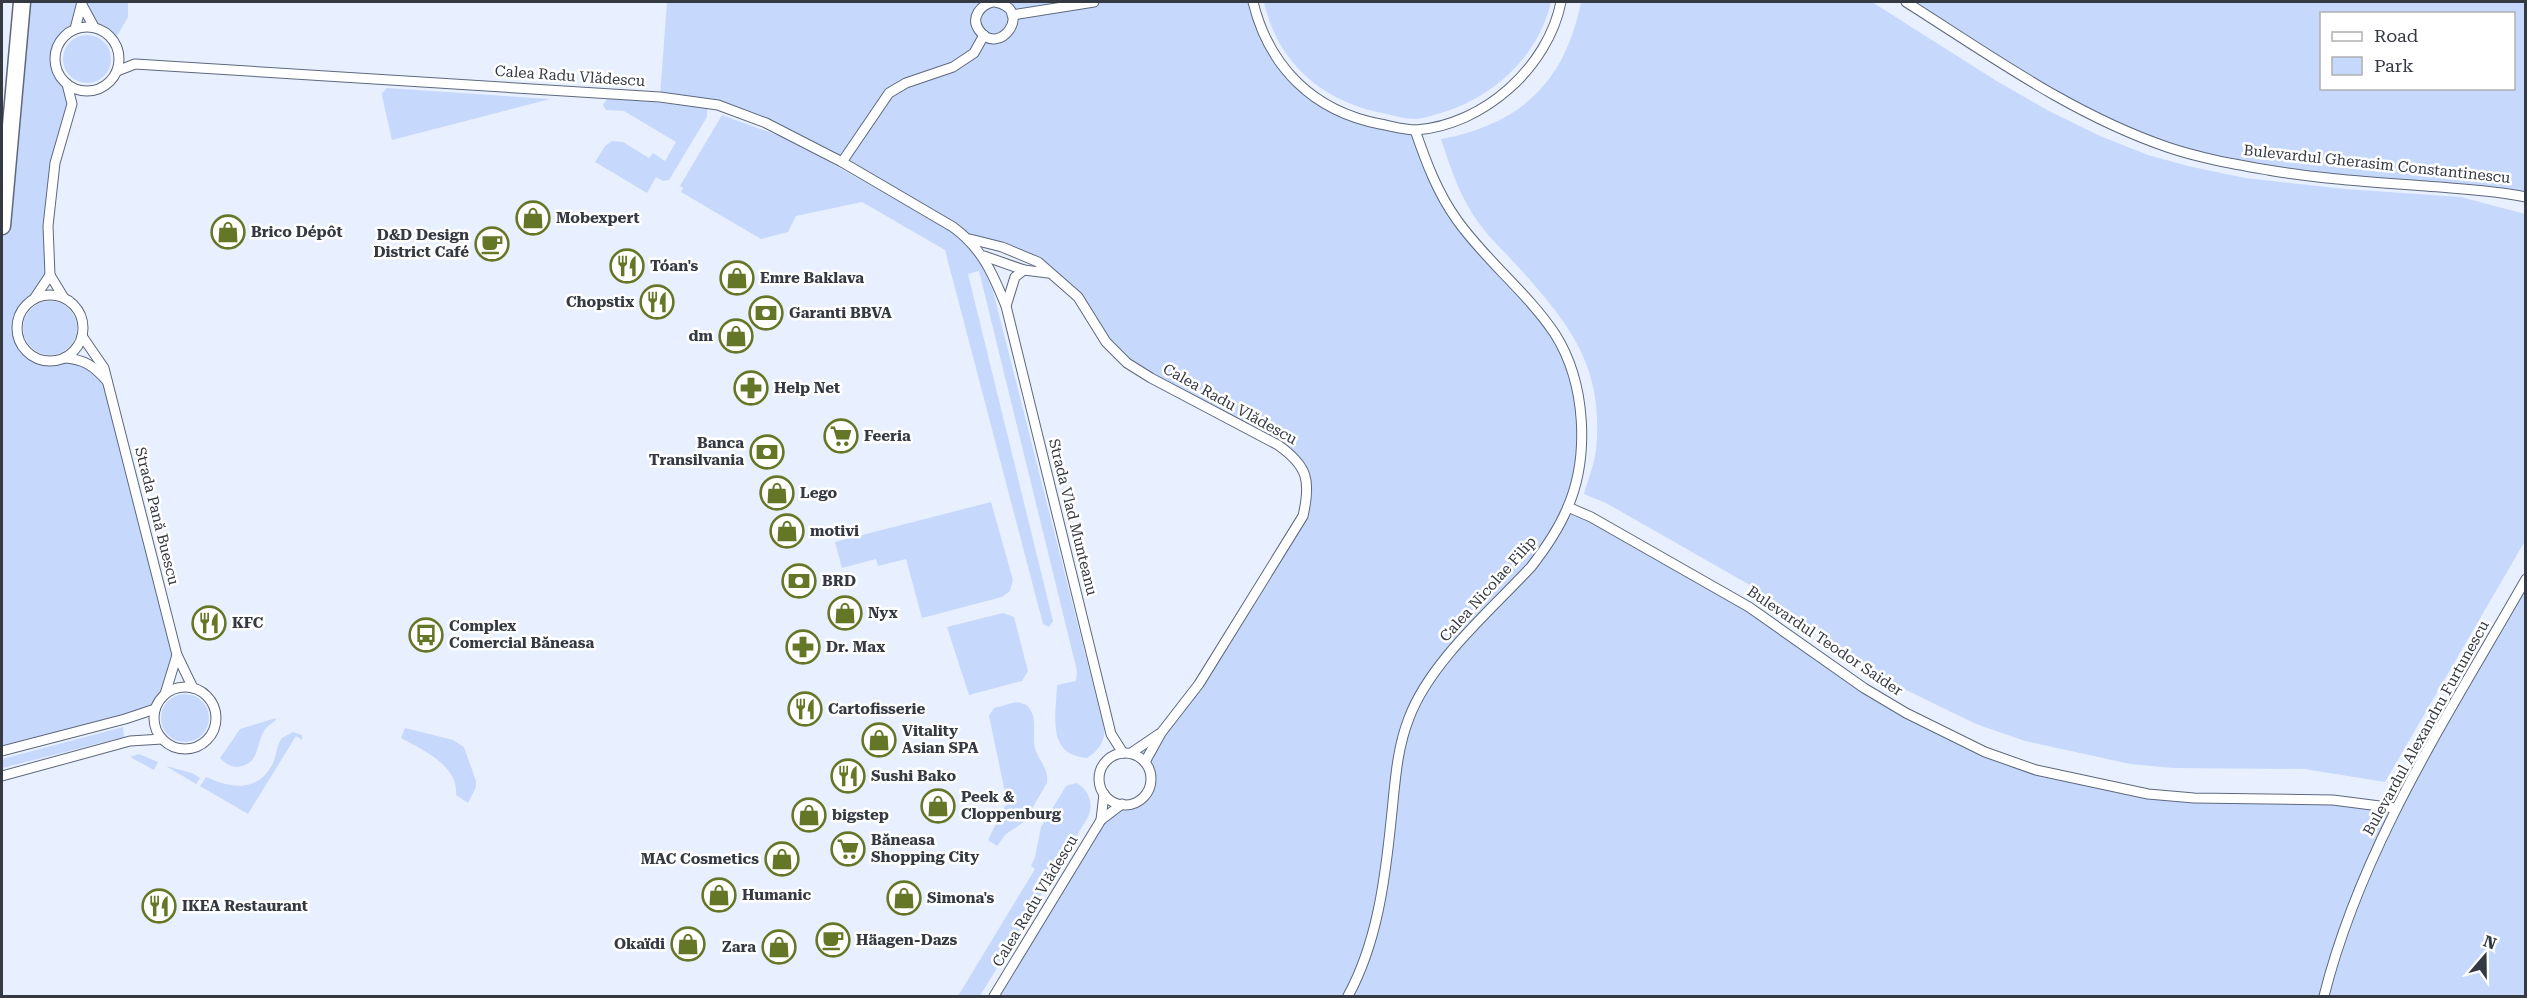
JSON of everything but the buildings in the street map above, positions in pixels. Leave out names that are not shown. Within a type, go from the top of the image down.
[{"type":"highway","points":[[2,226],[24,2]]},
{"type":"street","points":[[1012,15],[1094,2]]},
{"type":"street","points":[[1253,2],[1266,40],[1284,69],[1307,93],[1332,109],[1362,121],[1415,130],[1466,116],[1510,88],[1526,73],[1541,52],[1552,30],[1561,2]]},
{"type":"street","name":"Bulevardul Gherasim Constantinescu","points":[[1906,2],[2062,100],[2167,147],[2210,159],[2271,171],[2377,183],[2500,192],[2526,197]]},
{"type":"street","points":[[82,3],[94,27]]},
{"type":"street","points":[[82,3],[75,29],[60,42],[55,57],[59,74],[67,84],[76,89],[90,91]]},
{"type":"street","points":[[1003,3],[1012,15],[1012,25],[1006,34],[996,38],[984,35],[976,25],[976,16],[985,4],[1003,3]]},
{"type":"street","points":[[75,29],[94,27],[107,34],[118,52],[135,64]]},
{"type":"street","points":[[842,162],[889,93],[906,83],[953,67],[974,52],[984,35]]},
{"type":"street","points":[[72,104],[90,91],[106,85],[117,71],[118,52]]},
{"type":"street","name":"Calea Radu Vlădescu","points":[[117,71],[135,64],[690,100],[718,105],[766,123],[842,162],[953,227],[969,239],[983,255],[1006,306]]},
{"type":"street","points":[[50,275],[34,299],[24,308],[17,327],[22,344],[31,354],[41,360],[52,361],[72,353],[82,336],[83,327],[78,310],[64,298],[50,275],[48,226],[50,197],[72,104],[67,84]]},
{"type":"street","name":"Calea Nicolae Filip","points":[[1348,996],[1370,941],[1381,898],[1401,741],[1418,697],[1437,669],[1531,567],[1548,543],[1568,507],[1580,460],[1581,435],[1577,392],[1567,359],[1556,335],[1453,214],[1433,182],[1415,130]]},
{"type":"street","name":"Calea Radu Vlădescu","points":[[969,239],[1024,255],[1038,262],[1078,297],[1106,342],[1127,363],[1278,445],[1296,457],[1304,471],[1307,481],[1307,498],[1303,516],[1199,684],[1161,733],[1145,762]]},
{"type":"street","name":"Calea Radu Vlădescu","points":[[983,255],[1024,270],[1037,270],[1053,275]]},
{"type":"street","points":[[994,277],[1001,263],[1024,255]]},
{"type":"street","points":[[1006,306],[1015,277],[1024,270]]},
{"type":"street","points":[[34,299],[54,295],[64,298]]},
{"type":"street","name":"Strada Vlad Munteanu","points":[[1006,306],[1111,734],[1110,758]]},
{"type":"street","name":"Strada Pană Buescu","points":[[82,336],[101,362],[108,383],[177,656],[192,688]]},
{"type":"street","points":[[64,358],[77,359],[90,364],[108,383]]},
{"type":"street","name":"Bulevardul Teodor Saider","points":[[1568,507],[1591,516],[1749,607],[1864,688],[1906,713],[1985,752],[2036,770],[2148,794],[2224,799],[2333,800],[2395,808]]},
{"type":"street","name":"Bulevardul Alexandru Furtunescu","points":[[2324,996],[2332,966],[2366,869],[2395,808],[2526,579]]},
{"type":"street","points":[[165,694],[183,687],[192,688],[206,696],[214,708],[213,730],[207,739],[190,748],[176,747],[162,739],[155,726],[155,709],[165,694],[177,656]]},
{"type":"street","points":[[2,751],[155,709]]},
{"type":"street","name":"Calea Radu Vlădescu","points":[[1127,753],[1161,733]]},
{"type":"street","name":"Strada Vlad Munteanu","points":[[1111,734],[1127,753]]},
{"type":"street","points":[[2,776],[130,741],[162,739]]},
{"type":"street","points":[[1127,753],[1145,762],[1151,777],[1148,791],[1137,801],[1122,804],[1104,794],[1099,778],[1103,765],[1110,758],[1127,753]]},
{"type":"street","name":"Calea Radu Vlădescu","points":[[1101,820],[1104,794]]},
{"type":"street","name":"Calea Radu Vlădescu","points":[[994,996],[1101,820],[1122,804]]},
{"type":"green space","points":[[25,2],[128,2],[128,17],[114,41],[100,30],[87,26],[75,28],[59,45],[55,57],[57,69],[63,80],[76,89],[55,163],[50,275],[34,299],[21,313],[17,327],[22,344],[36,358],[52,361],[77,359],[108,383],[177,655],[165,694],[155,709],[2,752],[2,226]]},
{"type":"green space","points":[[667,2],[1253,2],[1284,69],[1332,109],[1415,130],[1444,200],[1522,293],[1567,359],[1581,435],[1568,507],[1749,607],[1906,713],[2036,770],[2148,794],[2274,798],[2395,808],[2525,579],[2525,996],[994,996],[1113,801],[1124,804],[1134,803],[1147,792],[1150,784],[1149,775],[1146,765],[1138,756],[1184,705],[1286,544],[1307,498],[1296,457],[1151,378],[1106,342],[1078,297],[1038,262],[969,239],[953,227],[741,113],[660,97]]},
{"type":"green space","points":[[1264,2],[1551,2],[1536,40],[1511,72],[1496,85],[1460,106],[1428,117],[1414,119],[1364,109],[1344,101],[1308,78],[1280,45]]},
{"type":"green space","points":[[1581,2],[1872,2],[1995,80],[2049,111],[2100,136],[2148,155],[2245,178],[2345,189],[2461,197],[2525,214],[2525,541],[2385,782],[2304,769],[2173,768],[2130,764],[2025,741],[1976,724],[1902,688],[1863,664],[1755,588],[1606,503],[1584,494],[1595,456],[1597,421],[1595,396],[1581,351],[1555,311],[1474,216],[1457,184],[1441,139],[1494,123],[1535,95],[1551,77],[1564,55],[1574,30]]},
{"type":"green space","points":[[1906,2],[2525,2],[2525,197],[2271,171],[2167,147],[2062,100]]},
{"type":"green space","points":[[82,35],[92,35],[107,45],[111,59],[110,68],[101,79],[92,83],[82,83],[67,73],[63,64],[63,54],[73,39]]},
{"type":"green space","points":[[387,88],[550,99],[392,140],[382,96]]},
{"type":"green space","points":[[608,97],[707,108],[707,117],[669,180],[663,181],[656,177],[647,193],[595,162],[605,146],[612,141],[623,142],[649,158],[653,153],[665,161],[676,142],[624,111],[606,110],[603,105]]},
{"type":"green space","points":[[722,115],[791,140],[964,239],[979,259],[993,291],[1104,728],[1104,737],[1100,745],[1087,758],[1065,750],[1056,732],[1057,685],[1076,681],[1077,671],[979,271],[968,274],[1053,621],[1049,627],[1043,624],[945,250],[862,202],[796,216],[788,232],[761,239],[681,192],[683,188],[680,186]]},
{"type":"green space","points":[[45,301],[55,301],[65,305],[73,313],[77,328],[73,343],[65,351],[55,355],[45,355],[35,351],[27,343],[23,333],[23,323],[27,313],[35,305]]},
{"type":"green space","points":[[991,502],[1013,580],[1010,591],[1002,597],[922,618],[906,559],[878,566],[876,559],[842,568],[835,542]]},
{"type":"green space","points":[[1003,613],[1014,617],[1028,671],[1022,681],[969,695],[947,627]]},
{"type":"green space","points":[[180,694],[190,694],[202,701],[209,713],[209,723],[202,735],[190,742],[180,742],[165,731],[161,723],[161,713],[172,698]]},
{"type":"green space","points":[[1016,702],[1027,705],[1033,715],[1035,748],[1045,769],[1047,783],[1024,822],[1006,834],[997,846],[988,840],[1007,802],[989,716],[994,708]]},
{"type":"green space","points":[[276,718],[264,731],[255,756],[248,764],[233,766],[220,758],[240,729]]},
{"type":"green space","points":[[123,727],[124,737],[2,768],[2,759]]},
{"type":"green space","points":[[405,728],[453,740],[464,747],[476,781],[476,787],[468,803],[456,795],[452,776],[446,767],[401,738]]},
{"type":"green space","points":[[293,732],[302,735],[302,740],[296,736],[248,814],[200,786],[206,777],[224,784],[242,786],[259,780],[272,765],[282,738]]},
{"type":"green space","points":[[139,754],[158,762],[154,770],[130,757]]},
{"type":"green space","points":[[166,766],[192,773],[200,778],[196,784]]},
{"type":"green space","points":[[1076,783],[1089,797],[1088,817],[980,996],[958,996],[1035,869],[1031,866],[1041,827],[1066,786]]},
{"type":"place","name":"Mobexpert","points":[[533,218]]},
{"type":"place","name":"Brico Dépôt","points":[[228,232]]},
{"type":"place","name":"D&D Design District Café","points":[[492,244]]},
{"type":"place","name":"Tóan's","points":[[627,266]]},
{"type":"place","name":"Emre Baklava","points":[[737,278]]},
{"type":"place","name":"Chopstix","points":[[657,302]]},
{"type":"place","name":"Garanti BBVA","points":[[766,313]]},
{"type":"place","name":"dm","points":[[736,336]]},
{"type":"place","name":"Help Net","points":[[751,388]]},
{"type":"place","name":"Feeria","points":[[841,436]]},
{"type":"place","name":"Banca Transilvania","points":[[767,452]]},
{"type":"place","name":"Lego","points":[[777,493]]},
{"type":"place","name":"motivi","points":[[787,531]]},
{"type":"place","name":"BRD","points":[[799,581]]},
{"type":"place","name":"Nyx","points":[[845,613]]},
{"type":"place","name":"KFC","points":[[209,623]]},
{"type":"place","name":"Complex Comercial Băneasa","points":[[426,635]]},
{"type":"place","name":"Dr. Max","points":[[803,647]]},
{"type":"place","name":"Cartofisserie","points":[[805,709]]},
{"type":"place","name":"Vitality Asian SPA","points":[[879,740]]},
{"type":"place","name":"Sushi Bako","points":[[848,776]]},
{"type":"place","name":"Peek & Cloppenburg","points":[[938,806]]},
{"type":"place","name":"bigstep","points":[[809,815]]},
{"type":"place","name":"Băneasa Shopping City","points":[[848,849]]},
{"type":"place","name":"MAC Cosmetics","points":[[782,859]]},
{"type":"place","name":"Humanic","points":[[719,895]]},
{"type":"place","name":"Simona's","points":[[904,898]]},
{"type":"place","name":"IKEA Restaurant","points":[[159,906]]},
{"type":"place","name":"Häagen-Dazs","points":[[833,940]]},
{"type":"place","name":"Okaïdi","points":[[688,944]]},
{"type":"place","name":"Zara","points":[[779,947]]}]
